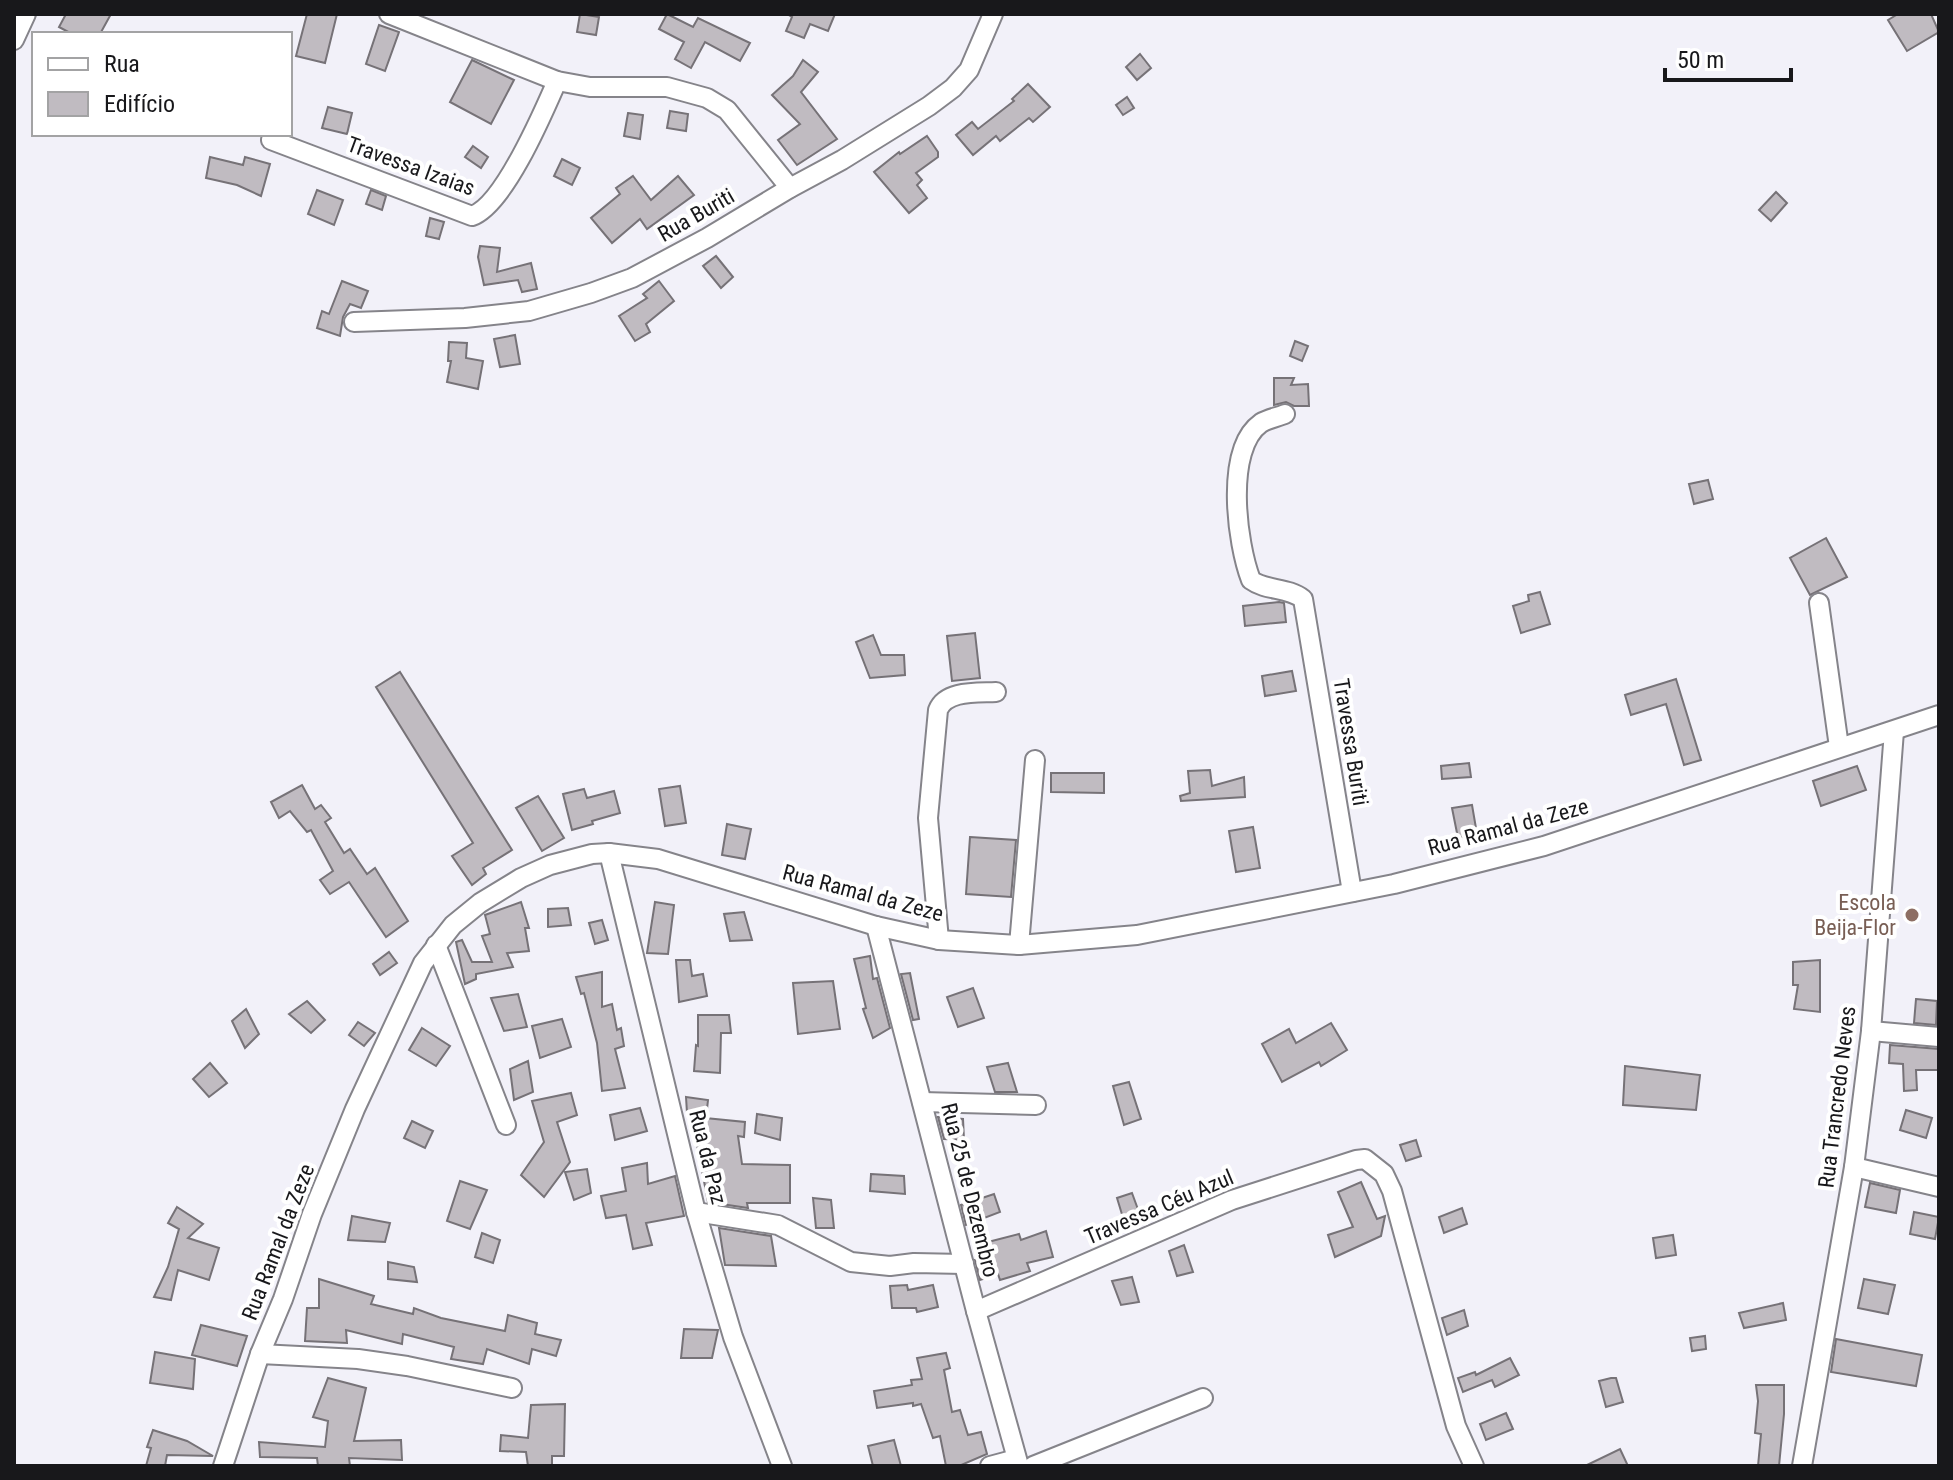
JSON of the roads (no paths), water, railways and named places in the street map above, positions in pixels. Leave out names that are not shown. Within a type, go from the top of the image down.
[{"type":"street","points":[[14,40],[26,14]]},
{"type":"street","points":[[389,14],[557,81],[590,87],[667,87],[718,103],[734,118],[790,188]]},
{"type":"street","name":"Rua Buriti","points":[[354,322],[479,317],[529,311],[632,278],[863,148],[953,88],[969,70],[993,14]]},
{"type":"street","name":"Travessa Izaias","points":[[271,140],[472,216],[487,207],[507,179],[557,81]]},
{"type":"street","name":"Travessa Buriti","points":[[1285,414],[1261,422],[1248,440],[1234,496],[1245,566],[1251,580],[1303,599],[1352,892]]},
{"type":"street","points":[[1819,603],[1839,747]]},
{"type":"street","points":[[939,940],[928,818],[939,704],[950,696],[996,692]]},
{"type":"street","name":"Rua Ramal da Zeze","points":[[223,1466],[260,1354],[283,1299],[312,1214],[355,1109],[419,971],[436,945],[463,916],[521,878],[550,865],[609,853],[658,859],[876,926],[939,940],[1019,945],[1137,935],[1352,892],[1544,846],[1939,715]]},
{"type":"street","name":"Rua Trancredo Neves","points":[[1802,1466],[1854,1167],[1871,1031],[1894,731]]},
{"type":"street","points":[[1019,945],[1035,760]]},
{"type":"street","name":"Rua da Paz","points":[[609,853],[696,1212],[733,1337],[782,1466]]},
{"type":"street","name":"Rua 25 de Dezembro","points":[[876,926],[976,1311],[1023,1464]]},
{"type":"street","points":[[436,945],[506,1125]]},
{"type":"street","points":[[1871,1031],[1939,1037]]},
{"type":"street","points":[[922,1102],[1036,1105]]},
{"type":"street","name":"Travessa Céu Azul","points":[[976,1311],[1232,1200],[1365,1159],[1384,1174],[1392,1191],[1456,1426],[1474,1466]]},
{"type":"street","points":[[1854,1167],[1939,1187]]},
{"type":"street","points":[[696,1212],[778,1225],[851,1262],[890,1266],[964,1264]]},
{"type":"street","points":[[260,1354],[358,1359],[512,1388]]},
{"type":"street","points":[[990,1466],[1023,1464],[1203,1398]]},
{"type":"place","name":"Escola Beija-Flor","points":[[1912,915]]}]
